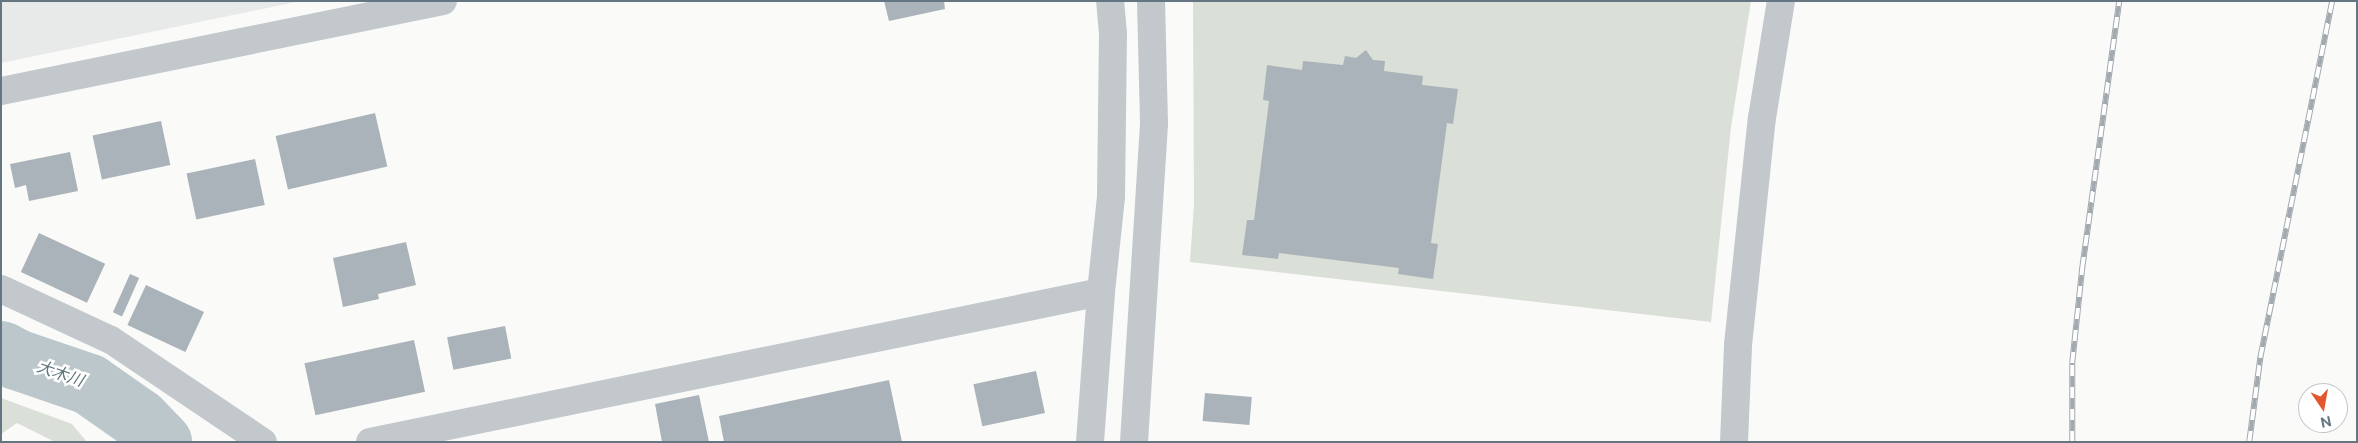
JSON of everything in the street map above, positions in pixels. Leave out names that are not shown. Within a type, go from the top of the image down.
[{"type":"street","points":[[1,91],[443,1]]},
{"type":"street","points":[[1090,442],[1101,292],[1111,197],[1113,34],[1110,1]]},
{"type":"street","points":[[1134,442],[1154,123],[1151,1]]},
{"type":"street","points":[[1734,442],[1738,345],[1762,118],[1781,1]]},
{"type":"street","points":[[1,290],[111,340],[263,442]]},
{"type":"street","points":[[370,442],[1101,292]]},
{"type":"shaded area","points":[[1,1],[301,1],[1,63]]},
{"type":"shaded area","points":[[1193,1],[1751,1],[1731,127],[1711,322],[1190,262],[1194,204]]},
{"type":"shaded area","points":[[1,398],[72,424],[87,442],[55,442],[17,423],[1,434]]},
{"type":"building","points":[[884,1],[944,1],[945,9],[889,21]]},
{"type":"building","points":[[1366,50],[1373,60],[1385,61],[1384,71],[1423,76],[1422,85],[1458,89],[1453,124],[1447,123],[1431,243],[1438,244],[1433,279],[1398,274],[1399,268],[1279,253],[1278,259],[1242,255],[1247,220],[1254,220],[1269,101],[1263,100],[1267,65],[1302,70],[1303,61],[1343,65],[1345,56],[1356,58]]},
{"type":"building","points":[[375,113],[387,167],[288,190],[276,136]]},
{"type":"building","points":[[161,121],[170,165],[102,180],[93,136]]},
{"type":"building","points":[[70,152],[78,191],[29,201],[26,185],[15,188],[10,164]]},
{"type":"building","points":[[255,159],[265,205],[196,220],[187,174]]},
{"type":"building","points":[[39,233],[105,264],[87,303],[21,272]]},
{"type":"building","points":[[406,242],[416,285],[378,294],[379,299],[343,307],[333,258]]},
{"type":"building","points":[[130,274],[139,278],[122,316],[113,312]]},
{"type":"building","points":[[146,285],[204,312],[185,352],[127,325]]},
{"type":"building","points":[[505,326],[511,358],[453,370],[447,337]]},
{"type":"building","points":[[414,340],[425,392],[315,415],[304,363]]},
{"type":"building","points":[[1036,371],[1045,413],[982,426],[973,384]]},
{"type":"building","points":[[889,380],[902,442],[724,442],[719,416]]},
{"type":"building","points":[[1205,393],[1252,397],[1249,425],[1203,421]]},
{"type":"building","points":[[699,395],[709,442],[662,442],[655,404]]},
{"type":"waterway","name":"大木川","points":[[1,351],[16,359],[89,384],[139,419],[161,442]]},
{"type":"railway","points":[[2072,442],[2072,363],[2082,268],[2119,1]]},
{"type":"railway","points":[[2249,442],[2260,358],[2332,1]]}]
